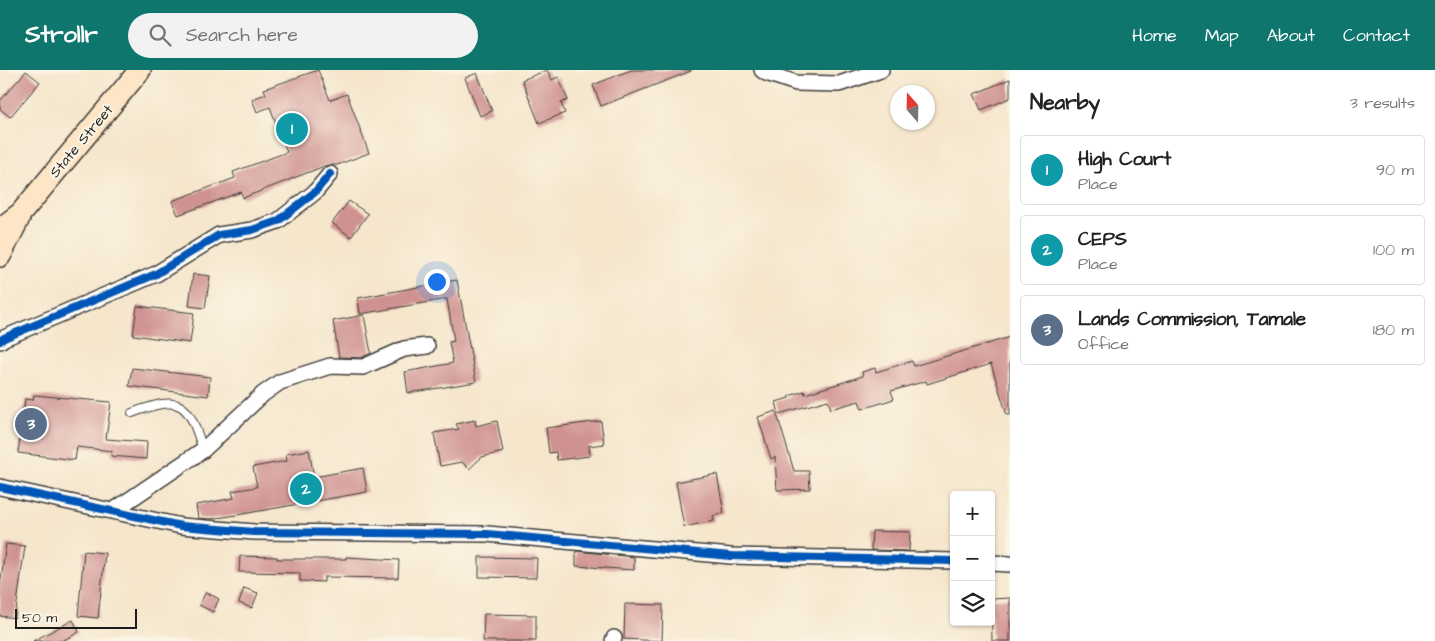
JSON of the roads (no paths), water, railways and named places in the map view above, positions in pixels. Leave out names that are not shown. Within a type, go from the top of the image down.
[{"type":"street","name":"State Street","points":[[0,229],[21,213],[140,70]]},
{"type":"street","points":[[762,70],[796,83],[840,84],[881,70]]},
{"type":"street","points":[[0,341],[156,274],[220,235],[252,230],[278,221],[315,192],[330,174]]},
{"type":"street","name":"State Street","points":[[0,256],[21,213]]},
{"type":"street","points":[[112,510],[203,450],[263,394],[280,382],[330,366],[363,367],[404,349],[427,346]]},
{"type":"street","points":[[0,487],[181,526],[254,532],[486,534],[731,556],[950,561]]},
{"type":"street","points":[[995,563],[1010,564]]},
{"type":"lane","points":[[132,413],[159,402],[173,403],[186,410],[194,422],[203,450]]},
{"type":"place","name":"High Court","points":[[292,129]]},
{"type":"place","name":"Lands Commission, Tamale","points":[[31,424]]},
{"type":"place","name":"CEPS","points":[[306,489]]}]
